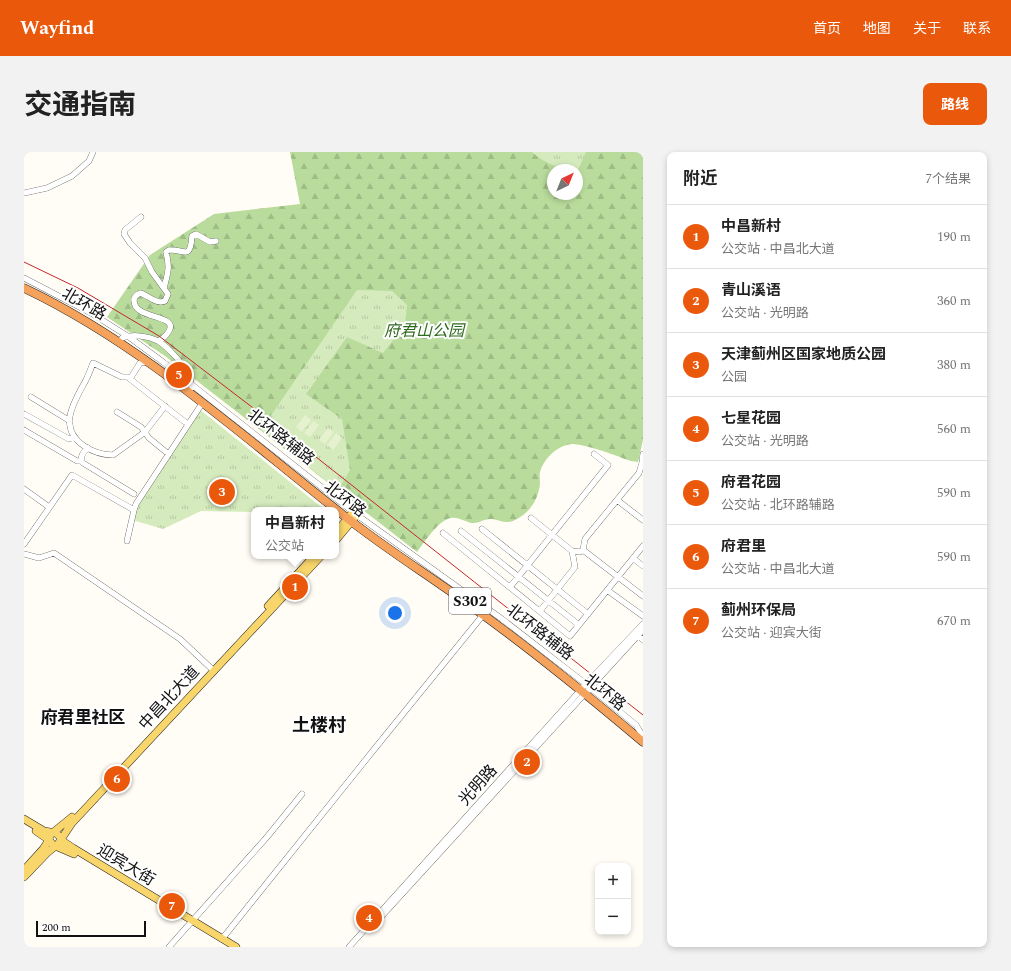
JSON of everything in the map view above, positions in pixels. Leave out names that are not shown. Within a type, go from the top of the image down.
[{"type":"highway","name":"北环路","points":[[24,283],[124,337],[191,386],[353,517],[466,597],[586,689],[643,736]]},
{"type":"highway","name":"北环路","points":[[24,288],[86,321],[148,362],[483,615],[586,689],[643,742]]},
{"type":"main road","points":[[339,529],[353,517]]},
{"type":"main road","points":[[339,536],[353,517]]},
{"type":"main road","name":"中昌北大道","points":[[24,877],[58,843],[72,823],[311,559]]},
{"type":"main road","name":"中昌北大道","points":[[24,870],[43,849],[51,837],[318,559]]},
{"type":"main road","name":"迎宾大街","points":[[24,819],[51,837]]},
{"type":"main road","name":"迎宾大街","points":[[24,823],[51,837],[58,835],[58,843],[229,947]]},
{"type":"main road","name":"迎宾大街","points":[[190,922],[236,947]]},
{"type":"street","points":[[24,193],[47,188],[72,176],[89,161],[92,152]]},
{"type":"street","points":[[141,217],[125,230],[124,234],[130,243],[145,258],[168,294],[165,301],[158,302],[140,293],[134,300],[135,306],[138,310],[146,315],[160,318],[168,322],[170,329],[161,342]]},
{"type":"street","points":[[164,288],[169,270],[166,252],[168,250],[189,251],[192,248],[192,236],[196,234],[210,242],[216,241]]},
{"type":"street","points":[[24,278],[74,304],[124,337],[141,336],[161,342],[188,372],[191,386]]},
{"type":"street","points":[[129,378],[137,361],[135,353]]},
{"type":"street","points":[[129,378],[140,363],[148,362]]},
{"type":"street","points":[[164,406],[145,432],[113,455],[99,453],[88,448],[74,437],[71,432],[71,409],[93,363],[122,377],[129,378],[185,422]]},
{"type":"street","points":[[31,397],[70,421]]},
{"type":"street","points":[[127,541],[134,510],[140,497],[201,405]]},
{"type":"street","points":[[117,412],[141,427],[149,438],[166,452]]},
{"type":"street","points":[[24,414],[69,439],[74,437]]},
{"type":"street","points":[[24,430],[77,461],[81,461],[134,494]]},
{"type":"street","points":[[81,461],[83,454],[88,448]]},
{"type":"street","points":[[510,587],[608,465],[594,454]]},
{"type":"street","points":[[583,550],[585,539],[639,473],[643,454]]},
{"type":"street","points":[[24,544],[72,475],[134,510]]},
{"type":"street","points":[[24,489],[49,507]]},
{"type":"street","points":[[617,500],[643,520]]},
{"type":"street","points":[[531,518],[572,552],[575,567],[540,611]]},
{"type":"street","points":[[482,529],[588,614]]},
{"type":"street","points":[[461,531],[578,625]]},
{"type":"street","points":[[443,533],[570,636],[643,546]]},
{"type":"street","points":[[572,552],[580,552],[583,550]]},
{"type":"street","points":[[583,550],[643,596]]},
{"type":"street","points":[[24,554],[38,558],[54,553],[180,639],[212,669]]},
{"type":"street","points":[[633,558],[643,566]]},
{"type":"street","points":[[607,590],[643,616]]},
{"type":"street","points":[[222,939],[483,615]]},
{"type":"street","name":"光明路","points":[[354,947],[643,624]]},
{"type":"street","name":"光明路","points":[[349,947],[586,689],[643,630]]},
{"type":"street","points":[[638,635],[643,640]]},
{"type":"street","points":[[169,947],[268,837],[302,794]]},
{"type":"green space","name":"府君山公园","points":[[290,152],[643,152],[643,440],[638,462],[580,445],[573,444],[562,446],[549,457],[542,467],[540,473],[539,490],[535,502],[523,515],[513,521],[507,522],[487,519],[476,523],[471,523],[461,519],[451,518],[441,523],[432,532],[417,552],[165,356],[107,317],[150,255],[214,214],[300,204]]},
{"type":"green space","points":[[532,152],[586,152],[581,164],[551,164]]},
{"type":"green space","points":[[357,290],[392,291],[407,305],[405,325],[383,353],[347,337],[306,394],[342,419],[350,470],[338,490],[261,430]]},
{"type":"green space","points":[[199,409],[321,507],[251,507],[251,512],[201,511],[163,529],[129,519],[136,500]]},
{"type":"green space","points":[[305,415],[311,420],[302,432],[296,427]]},
{"type":"green space","points":[[313,421],[319,425],[310,437],[304,433]]},
{"type":"green space","points":[[328,428],[334,432],[325,444],[319,440]]},
{"type":"green space","points":[[336,433],[342,438],[333,450],[327,445]]},
{"type":"railway","points":[[24,262],[78,288],[159,336],[278,427],[643,715]]},
{"type":"place","name":"府君花园","points":[[179,375]]},
{"type":"place","name":"天津蓟州区国家地质公园","points":[[222,492]]},
{"type":"place","name":"中昌新村","points":[[295,587]]},
{"type":"place","name":"青山溪语","points":[[527,762]]},
{"type":"place","name":"府君里","points":[[117,779]]},
{"type":"place","name":"蓟州环保局","points":[[172,906]]},
{"type":"place","name":"七星花园","points":[[369,918]]},
{"type":"district","name":"府君里社区","points":[[83,718]]},
{"type":"district","name":"土楼村","points":[[319,725]]}]
